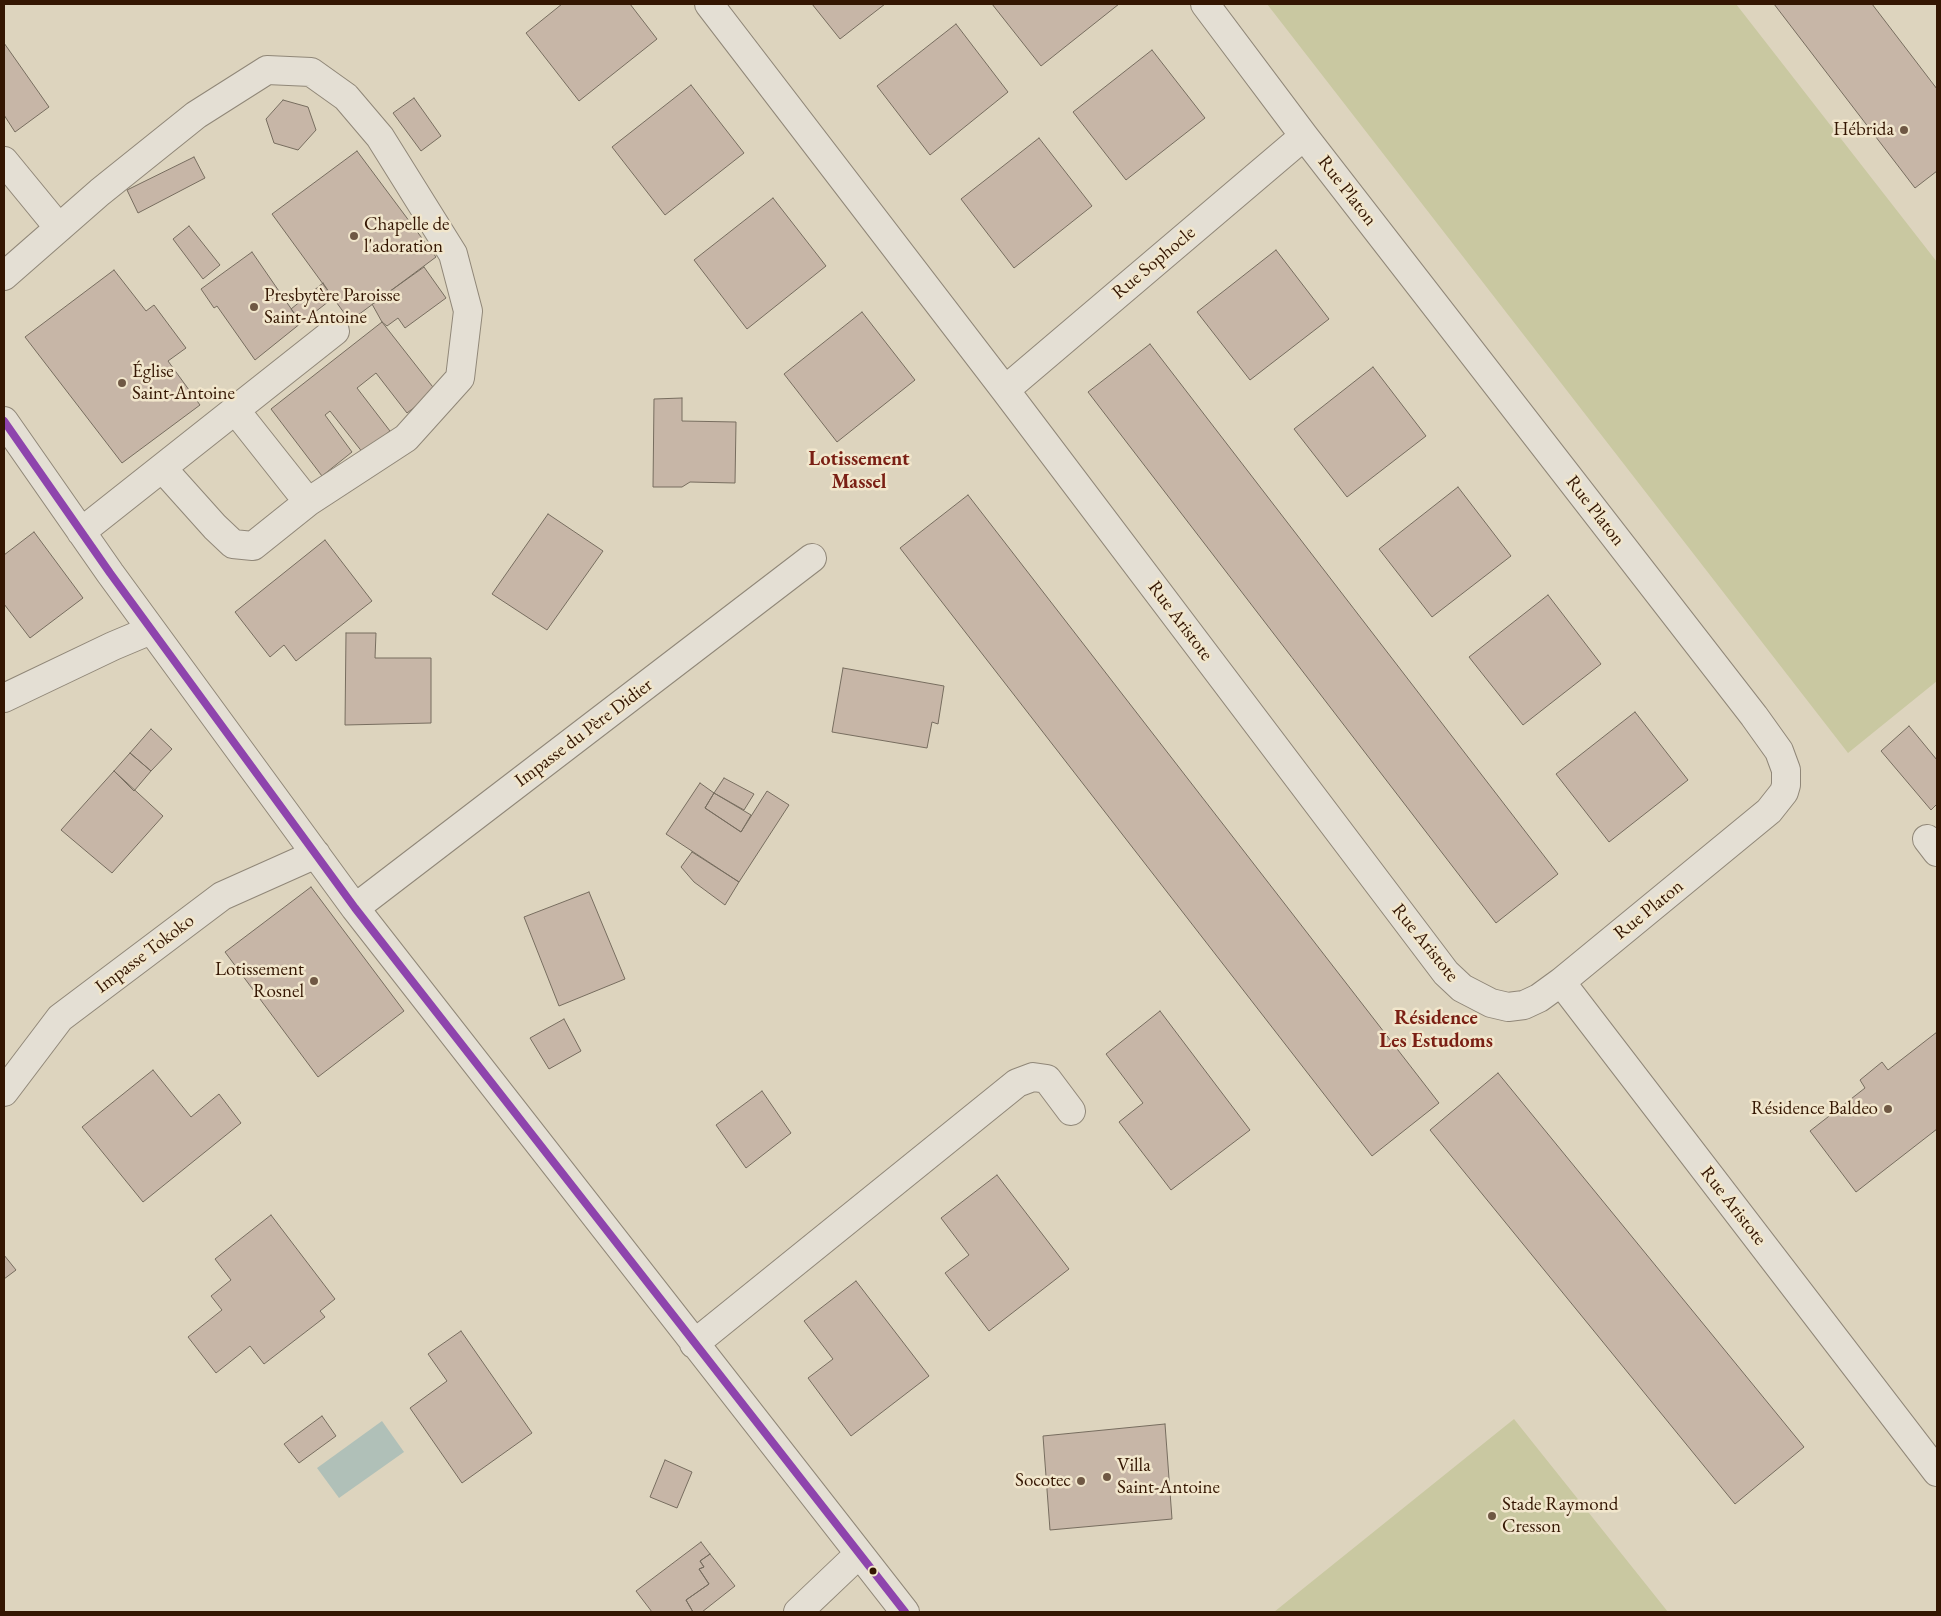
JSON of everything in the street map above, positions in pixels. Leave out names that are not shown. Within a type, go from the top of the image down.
[{"type":"street","name":"Rue Aristote","points":[[709,4],[1005,390],[1446,973],[1462,988],[1477,997],[1508,1007],[1524,1005],[1539,998],[1560,982],[1937,1472]]},
{"type":"street","name":"Rue Platon","points":[[1205,4],[1304,136],[1754,716],[1779,751],[1786,770],[1784,792],[1769,811],[1560,982]]},
{"type":"street","points":[[4,276],[100,192],[196,116],[267,70],[311,72],[346,97],[380,137],[453,254],[468,311],[460,378],[406,438],[308,502],[253,546],[233,544],[215,528],[163,469]]},
{"type":"street","name":"Rue Sophocle","points":[[1005,390],[1304,136]]},
{"type":"street","points":[[4,161],[59,228]]},
{"type":"street","points":[[81,532],[335,331]]},
{"type":"street","points":[[236,411],[308,502]]},
{"type":"street","points":[[4,421],[81,532],[355,908],[905,1612]]},
{"type":"street","name":"Impasse du Père Didier","points":[[355,908],[812,558]]},
{"type":"street","points":[[4,698],[113,646],[152,630]]},
{"type":"street","name":"Impasse Tokoko","points":[[4,1092],[60,1018],[222,896],[316,854]]},
{"type":"street","points":[[694,1344],[1017,1083],[1033,1077],[1047,1080],[1071,1111]]},
{"type":"street","points":[[798,1612],[859,1554]]},
{"type":"green space","points":[[1267,4],[1736,4],[1937,262],[1937,681],[1848,753]]},
{"type":"green space","name":"Stade Raymond Cresson","points":[[1514,1419],[1668,1612],[1274,1612]]},
{"type":"shaded area","points":[[382,1421],[404,1452],[339,1498],[317,1468]]},
{"type":"building","points":[[562,4],[630,4],[657,39],[579,101],[526,33]]},
{"type":"building","points":[[812,4],[885,4],[840,39]]},
{"type":"building","points":[[992,4],[1119,4],[1041,66]]},
{"type":"building","name":"Hébrida","points":[[1774,4],[1872,4],[1937,89],[1937,171],[1915,188]]},
{"type":"building","points":[[956,24],[1008,92],[930,155],[877,86]]},
{"type":"building","points":[[4,43],[49,107],[15,132],[4,115]]},
{"type":"building","points":[[1152,50],[1205,118],[1126,180],[1073,112]]},
{"type":"building","points":[[691,85],[744,153],[665,215],[612,147]]},
{"type":"building","points":[[414,98],[441,136],[421,151],[393,113]]},
{"type":"building","points":[[283,100],[308,107],[316,130],[298,150],[274,143],[266,119]]},
{"type":"building","points":[[1039,138],[1092,206],[1014,268],[961,199]]},
{"type":"building","name":"Chapelle de l'adoration","points":[[357,151],[436,257],[350,321],[272,214]]},
{"type":"building","points":[[194,157],[205,178],[138,213],[127,190]]},
{"type":"building","points":[[773,198],[826,266],[747,329],[694,260]]},
{"type":"building","points":[[189,226],[220,265],[203,279],[173,239]]},
{"type":"building","points":[[1276,250],[1329,319],[1250,380],[1197,312]]},
{"type":"building","name":"Presbytère Paroisse Saint-Antoine","points":[[252,252],[301,323],[255,360],[217,306],[214,308],[201,289]]},
{"type":"building","points":[[424,267],[446,298],[405,328],[398,318],[387,326],[382,322],[372,304]]},
{"type":"building","name":"Église Saint-Antoine","points":[[114,270],[146,311],[154,305],[186,348],[168,361],[200,405],[122,463],[25,337]]},
{"type":"building","points":[[323,283],[333,298],[301,323],[291,309]]},
{"type":"building","points":[[862,312],[915,380],[837,442],[784,374]]},
{"type":"building","points":[[382,322],[436,391],[407,413],[376,373],[357,388],[390,431],[363,453],[330,411],[325,415],[352,452],[322,476],[271,409]]},
{"type":"building","points":[[1150,344],[1558,874],[1496,923],[1088,392]]},
{"type":"building","points":[[1373,367],[1426,436],[1347,497],[1294,429]]},
{"type":"building","points":[[682,398],[682,421],[736,422],[735,483],[690,482],[682,487],[653,487],[654,399]]},
{"type":"building","points":[[1458,487],[1511,556],[1432,617],[1379,549]]},
{"type":"building","points":[[968,495],[1439,1103],[1372,1156],[900,548]]},
{"type":"building","points":[[548,514],[603,551],[547,630],[492,594]]},
{"type":"building","points":[[34,532],[83,598],[30,638],[4,604],[4,555]]},
{"type":"building","points":[[325,540],[372,601],[296,661],[284,645],[270,657],[235,612]]},
{"type":"building","points":[[1548,595],[1601,664],[1523,725],[1469,657]]},
{"type":"building","points":[[346,633],[376,633],[375,658],[431,658],[431,723],[345,725]]},
{"type":"building","points":[[843,668],[944,686],[938,724],[932,722],[927,748],[832,732]]},
{"type":"building","points":[[1635,712],[1688,780],[1609,842],[1556,774]]},
{"type":"building","points":[[1909,726],[1937,760],[1937,804],[1931,810],[1881,751]]},
{"type":"building","points":[[151,729],[172,749],[151,771],[130,753]]},
{"type":"building","points":[[130,753],[151,771],[134,791],[114,771]]},
{"type":"building","points":[[114,771],[163,816],[112,873],[61,830]]},
{"type":"building","points":[[724,778],[754,794],[744,810],[714,793]]},
{"type":"building","points":[[700,783],[714,793],[705,808],[741,832],[767,791],[789,805],[739,882],[666,834]]},
{"type":"building","points":[[714,793],[751,815],[741,832],[705,808]]},
{"type":"building","points":[[692,852],[739,882],[725,905],[694,882],[681,867]]},
{"type":"building","name":"Lotissement Rosnel","points":[[311,887],[404,1011],[318,1077],[225,952]]},
{"type":"building","points":[[589,892],[625,979],[559,1006],[524,917]]},
{"type":"building","points":[[1160,1011],[1250,1130],[1171,1190],[1119,1122],[1143,1103],[1106,1054]]},
{"type":"building","points":[[564,1019],[581,1051],[549,1069],[530,1038]]},
{"type":"building","name":"Résidence Baldeo","points":[[1937,1032],[1937,1129],[1856,1192],[1810,1131],[1865,1088],[1860,1080],[1882,1062],[1888,1070]]},
{"type":"building","points":[[153,1070],[191,1117],[219,1094],[241,1123],[143,1202],[82,1127]]},
{"type":"building","points":[[1498,1073],[1804,1447],[1735,1504],[1430,1130]]},
{"type":"building","points":[[762,1091],[791,1133],[746,1168],[716,1125]]},
{"type":"building","points":[[997,1175],[1069,1269],[989,1331],[945,1273],[969,1255],[941,1218]]},
{"type":"building","points":[[271,1215],[335,1299],[320,1311],[325,1317],[264,1364],[250,1346],[216,1373],[188,1337],[222,1310],[211,1296],[231,1280],[215,1259]]},
{"type":"building","points":[[4,1255],[16,1270],[4,1279]]},
{"type":"building","points":[[856,1281],[929,1376],[851,1436],[808,1378],[833,1359],[804,1321]]},
{"type":"building","points":[[461,1331],[532,1433],[462,1483],[410,1408],[447,1381],[428,1354]]},
{"type":"building","points":[[322,1416],[336,1436],[299,1463],[284,1444]]},
{"type":"building","name":"Villa Saint-Antoine","points":[[1165,1424],[1172,1519],[1050,1530],[1043,1436]]},
{"type":"building","points":[[665,1460],[692,1472],[677,1508],[650,1497]]},
{"type":"building","points":[[701,1542],[710,1554],[700,1561],[704,1567],[699,1569],[709,1584],[686,1600],[693,1612],[652,1612],[636,1591]]},
{"type":"building","points":[[710,1554],[735,1586],[702,1612],[693,1612],[686,1600],[709,1584],[699,1569],[704,1567],[700,1561]]},
{"type":"transit line","points":[[4,421],[110,573],[355,908],[905,1612]]},
{"type":"place","name":"Hébrida","points":[[1904,130]]},
{"type":"place","name":"Chapelle de l'adoration","points":[[354,236]]},
{"type":"place","name":"Presbytère Paroisse Saint-Antoine","points":[[254,307]]},
{"type":"place","name":"Église Saint-Antoine","points":[[122,383]]},
{"type":"place","name":"Lotissement Rosnel","points":[[314,981]]},
{"type":"place","name":"Résidence Baldeo","points":[[1888,1109]]},
{"type":"place","name":"Villa Saint-Antoine","points":[[1107,1477]]},
{"type":"place","name":"Socotec","points":[[1081,1481]]},
{"type":"place","name":"Stade Raymond Cresson","points":[[1492,1516]]},
{"type":"district","name":"Lotissement Massel","points":[[859,472]]},
{"type":"district","name":"Résidence Les Estudoms","points":[[1436,1030]]}]
